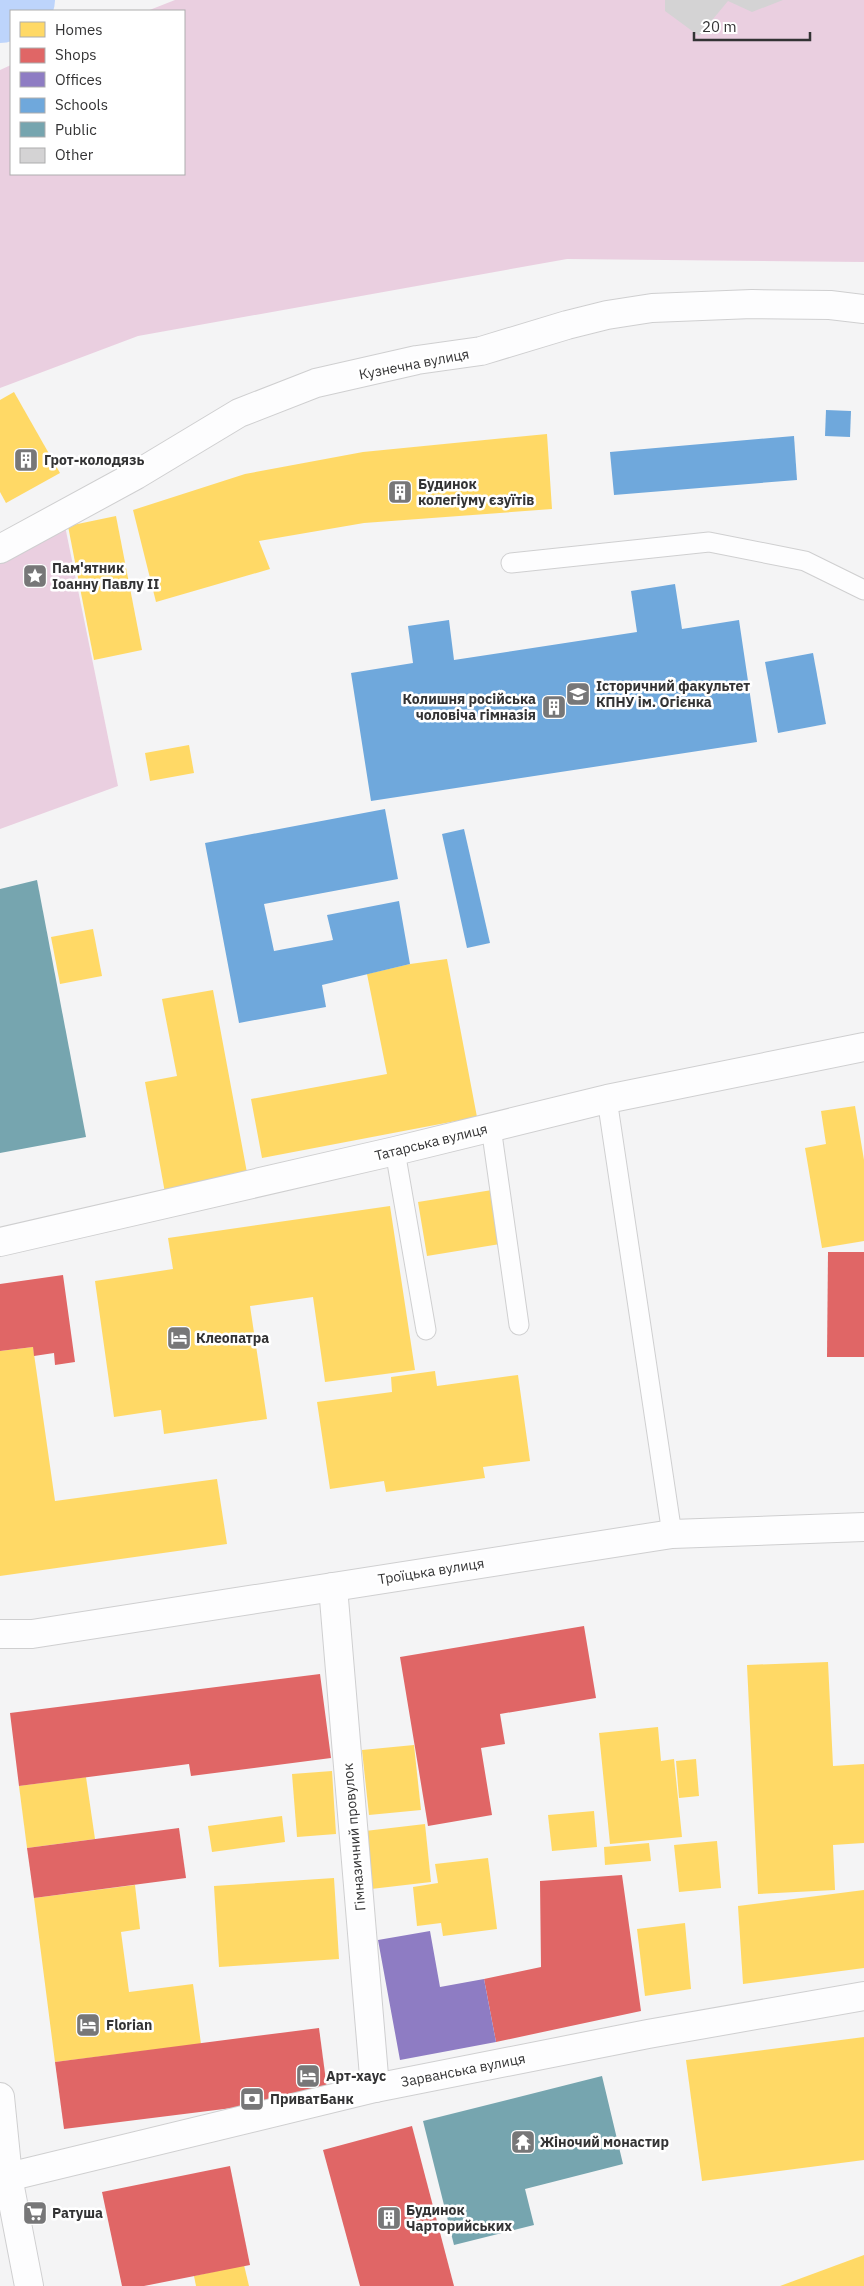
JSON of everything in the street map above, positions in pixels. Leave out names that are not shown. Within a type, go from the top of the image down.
[{"type":"street","name":"Кузнечна вулиця","points":[[0,549],[136,475],[239,413],[316,383],[417,360],[481,351],[583,321],[652,308],[752,304],[830,305],[864,309]]},
{"type":"street","name":"Татарська вулиця","points":[[0,1242],[395,1151],[607,1099],[864,1047]]},
{"type":"street","name":"Троїцька вулиця","points":[[0,1634],[32,1634],[672,1534],[864,1527]]},
{"type":"street","name":"Гімназичний провулок","points":[[333,1587],[374,2088]]},
{"type":"street","name":"Зарванська вулиця","points":[[8,2177],[374,2088],[648,2034],[864,1996]]},
{"type":"street","points":[[0,2097],[2,2141],[29,2286]]},
{"type":"lane","points":[[511,563],[709,542],[806,561],[864,590]]},
{"type":"lane","points":[[607,1099],[672,1534]]},
{"type":"lane","points":[[491,1127],[519,1325]]},
{"type":"lane","points":[[395,1151],[426,1330]]},
{"type":"shaded area","points":[[175,0],[864,0],[864,262],[567,259],[138,336],[0,388],[0,70],[10,65],[10,175],[185,175],[185,10],[150,10]]},
{"type":"shaded area","points":[[65,526],[118,786],[0,829],[0,556]]},
{"type":"building: Homes","name":"Грот-колодязь","points":[[14,392],[60,473],[6,503],[0,492],[0,400]]},
{"type":"building: Homes","name":"Будинок колегіуму єзуїтів","points":[[547,434],[552,509],[364,523],[259,541],[270,569],[156,602],[133,510],[245,474],[363,452]]},
{"type":"building: Homes","points":[[116,516],[142,650],[94,660],[68,526]]},
{"type":"building: Homes","points":[[189,745],[194,773],[150,781],[145,753]]},
{"type":"building: Homes","points":[[93,929],[102,976],[60,984],[51,937]]},
{"type":"building: Homes","points":[[447,959],[477,1117],[262,1158],[251,1099],[387,1074],[367,974],[410,964]]},
{"type":"building: Homes","points":[[213,990],[248,1178],[165,1193],[145,1082],[177,1076],[162,999]]},
{"type":"building: Homes","points":[[855,1106],[864,1160],[864,1241],[822,1248],[805,1148],[826,1144],[821,1111]]},
{"type":"building: Homes","points":[[492,1190],[500,1244],[427,1256],[418,1202]]},
{"type":"building: Homes","name":"Клеопатра","points":[[390,1206],[415,1370],[325,1382],[313,1297],[250,1306],[267,1419],[164,1434],[161,1410],[114,1417],[95,1281],[173,1269],[168,1238]]},
{"type":"building: Homes","points":[[33,1347],[55,1501],[217,1479],[227,1544],[0,1576],[0,1351]]},
{"type":"building: Homes","points":[[435,1371],[437,1386],[518,1375],[530,1461],[483,1467],[485,1478],[386,1492],[384,1481],[330,1489],[317,1402],[392,1392],[391,1377]]},
{"type":"building: Homes","points":[[828,1662],[833,1766],[864,1764],[864,1843],[833,1845],[835,1890],[758,1894],[747,1665]]},
{"type":"building: Homes","points":[[658,1727],[661,1761],[674,1759],[682,1837],[610,1844],[599,1733]]},
{"type":"building: Homes","points":[[414,1745],[421,1810],[369,1815],[362,1750]]},
{"type":"building: Homes","points":[[696,1759],[699,1796],[679,1798],[676,1761]]},
{"type":"building: Homes","points":[[332,1771],[336,1834],[297,1837],[292,1774]]},
{"type":"building: Homes","points":[[86,1777],[95,1839],[27,1848],[19,1786]]},
{"type":"building: Homes","points":[[594,1811],[597,1847],[552,1851],[548,1815]]},
{"type":"building: Homes","points":[[282,1816],[285,1842],[212,1852],[208,1826]]},
{"type":"building: Homes","points":[[425,1824],[431,1882],[371,1889],[365,1831]]},
{"type":"building: Homes","points":[[717,1841],[721,1888],[679,1892],[674,1845]]},
{"type":"building: Homes","points":[[649,1843],[651,1861],[605,1865],[604,1847]]},
{"type":"building: Homes","points":[[488,1858],[497,1929],[443,1936],[441,1923],[417,1926],[413,1887],[438,1883],[435,1864]]},
{"type":"building: Homes","points":[[334,1878],[339,1959],[219,1967],[214,1886]]},
{"type":"building: Homes","points":[[135,1885],[140,1929],[121,1932],[129,1992],[193,1984],[201,2044],[55,2062],[34,1898]]},
{"type":"building: Homes","points":[[864,1890],[864,1968],[743,1984],[738,1906]]},
{"type":"building: Homes","points":[[685,1923],[691,1989],[645,1996],[637,1929]]},
{"type":"building: Homes","points":[[864,2037],[864,2160],[702,2181],[686,2060]]},
{"type":"building: Homes","points":[[864,2255],[864,2286],[780,2286]]},
{"type":"building: Homes","points":[[244,2265],[249,2286],[196,2286],[194,2276]]},
{"type":"building: Shops","points":[[828,1252],[864,1252],[864,1357],[827,1357]]},
{"type":"building: Shops","points":[[63,1275],[75,1362],[55,1365],[54,1353],[34,1356],[33,1347],[0,1351],[0,1284]]},
{"type":"building: Shops","points":[[584,1626],[596,1698],[500,1714],[505,1744],[481,1748],[492,1815],[428,1826],[400,1657]]},
{"type":"building: Shops","points":[[320,1674],[331,1758],[191,1776],[189,1764],[19,1786],[10,1713]]},
{"type":"building: Shops","points":[[179,1828],[186,1878],[34,1898],[27,1848]]},
{"type":"building: Shops","points":[[622,1875],[641,2011],[496,2042],[484,1979],[541,1967],[540,1881]]},
{"type":"building: Shops","points":[[319,2028],[328,2096],[64,2129],[55,2062]]},
{"type":"building: Shops","name":"Будинок Чарторийських","points":[[412,2126],[454,2286],[360,2286],[323,2150]]},
{"type":"building: Shops","points":[[230,2166],[250,2265],[144,2286],[122,2286],[102,2192]]},
{"type":"building: Offices","points":[[430,1931],[440,1987],[484,1979],[496,2042],[400,2060],[378,1940]]},
{"type":"building: Schools","points":[[826,410],[851,411],[850,437],[825,436]]},
{"type":"building: Schools","points":[[794,436],[797,480],[614,495],[610,452]]},
{"type":"building: Schools","name":"Колишня російська чоловіча гімназія","points":[[675,584],[682,629],[739,620],[757,742],[371,801],[351,673],[413,663],[408,626],[449,620],[454,660],[637,632],[631,591]]},
{"type":"building: Schools","points":[[813,653],[826,724],[778,733],[765,662]]},
{"type":"building: Schools","points":[[385,809],[398,879],[264,904],[274,951],[333,940],[327,915],[399,901],[410,964],[322,985],[326,1007],[239,1023],[205,843]]},
{"type":"building: Schools","points":[[464,829],[490,943],[467,948],[442,834]]},
{"type":"building: Public","points":[[37,880],[86,1137],[0,1153],[0,889]]},
{"type":"building: Public","name":"Жіночий монастир","points":[[602,2076],[623,2164],[525,2189],[534,2225],[454,2245],[423,2121]]},
{"type":"building: Other","points":[[665,0],[783,0],[752,12],[728,1],[699,36],[665,11]]},
{"type":"waterway","points":[[0,8],[20,0]]},
{"type":"place","name":"Грот-колодязь","points":[[26,460]]},
{"type":"place","name":"Будинок колегіуму єзуїтів","points":[[400,492]]},
{"type":"place","name":"Пам'ятник Iоанну Павлу II","points":[[35,576]]},
{"type":"place","name":"Історичний факультет КПНУ ім. Огієнка","points":[[578,694]]},
{"type":"place","name":"Колишня російська чоловіча гімназія","points":[[554,707]]},
{"type":"place","name":"Клеопатра","points":[[179,1338]]},
{"type":"place","name":"Florian","points":[[88,2025]]},
{"type":"place","name":"Арт-хаус","points":[[308,2076]]},
{"type":"place","name":"ПриватБанк","points":[[252,2099]]},
{"type":"place","name":"Жіночий монастир","points":[[523,2142]]},
{"type":"place","name":"Ратуша","points":[[35,2213]]},
{"type":"place","name":"Будинок Чарторийських","points":[[389,2218]]}]
